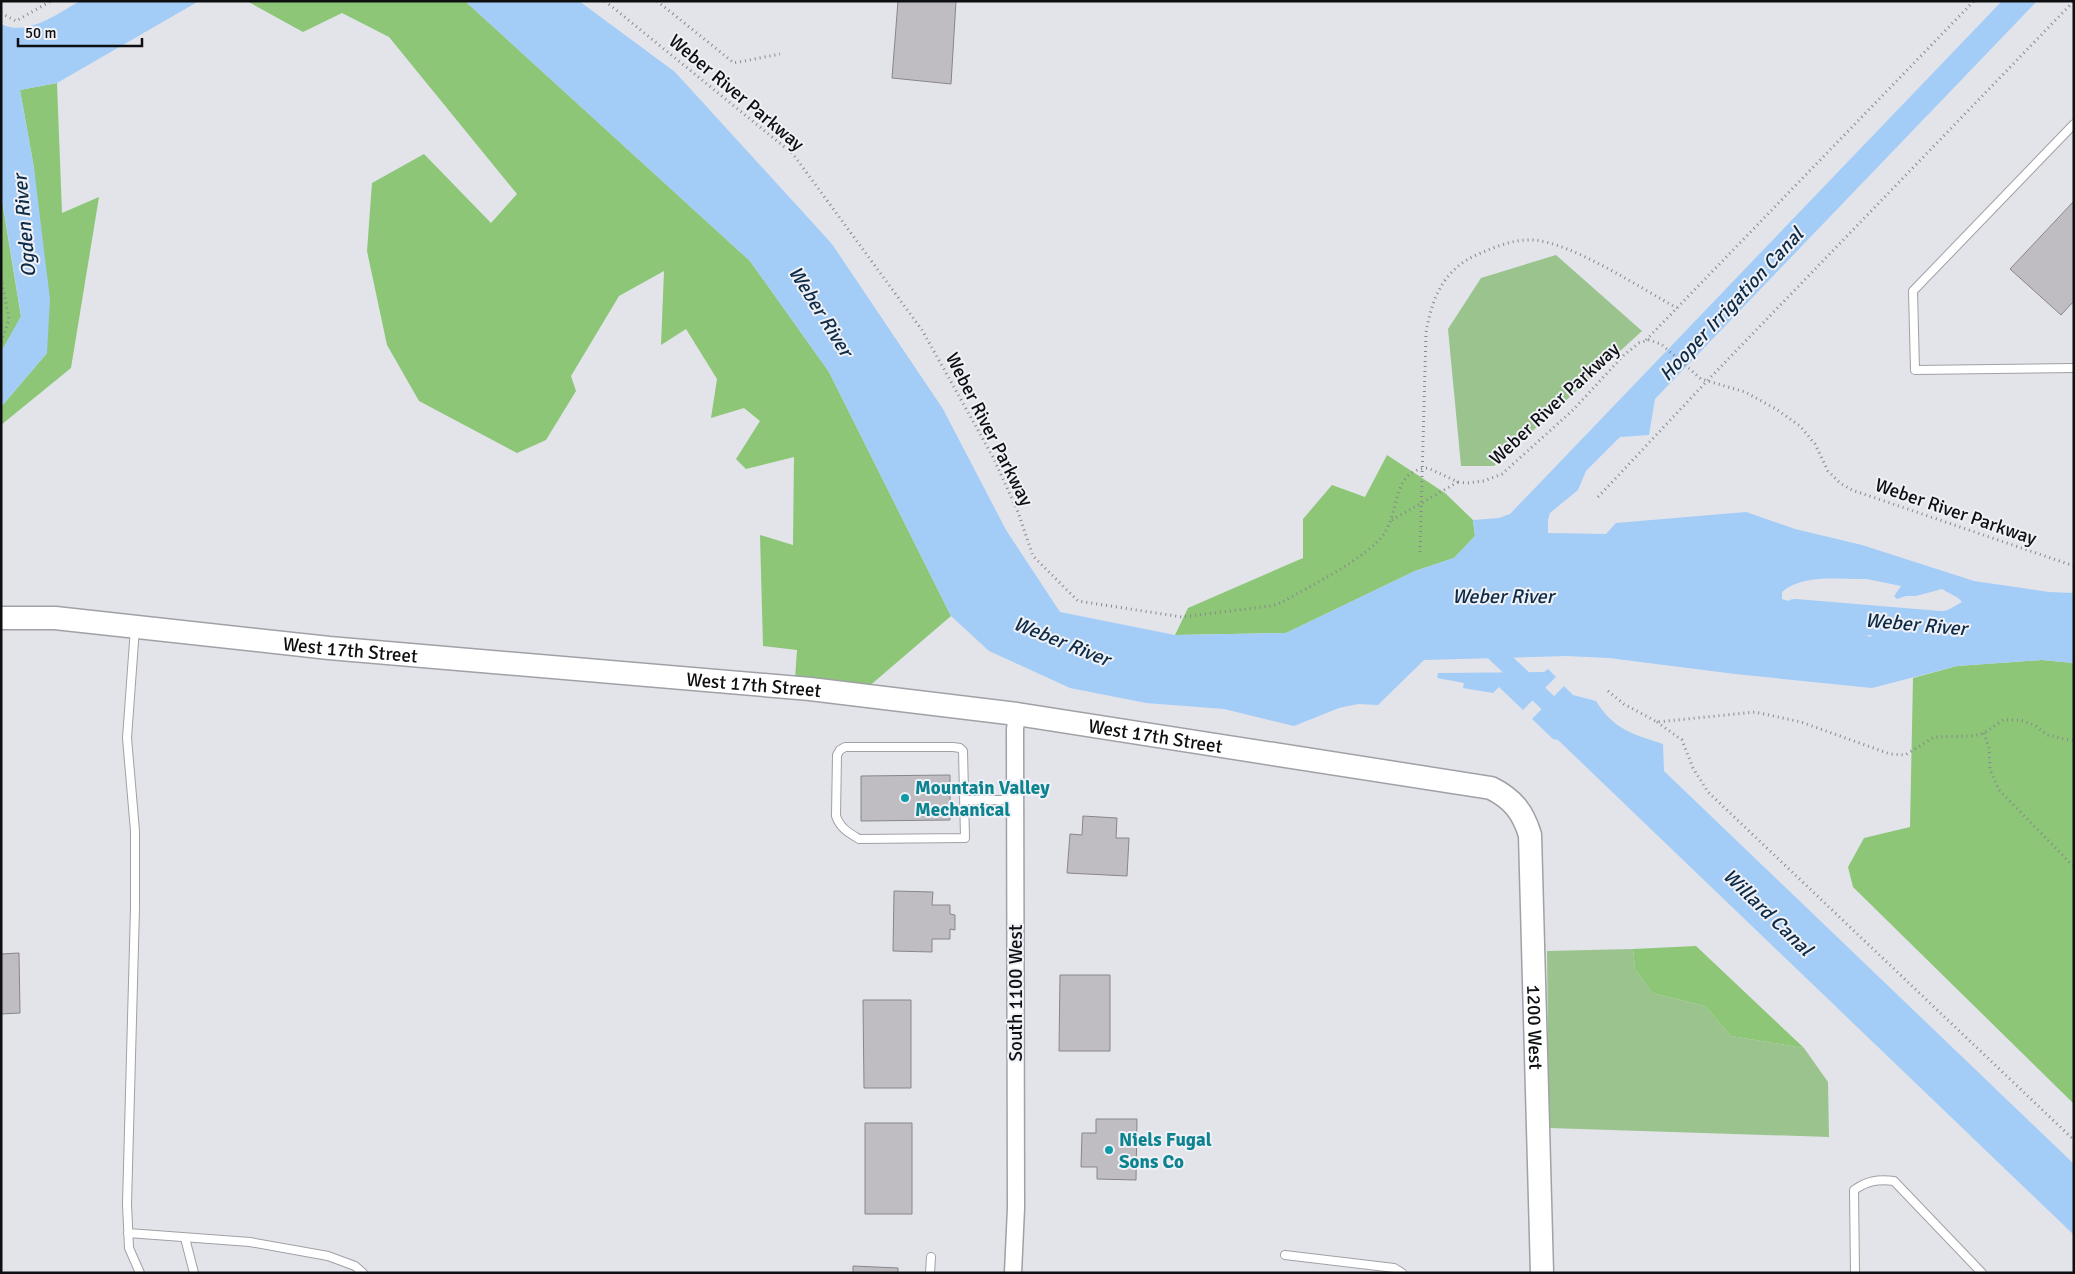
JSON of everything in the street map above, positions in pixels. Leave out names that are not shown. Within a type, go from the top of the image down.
[{"type":"street","name":"West 17th Street","points":[[1,618],[55,618],[330,648],[810,689],[1017,714],[1231,749],[1478,785],[1502,793]]},
{"type":"street","name":"South 1100 West","points":[[1013,1273],[1016,1208],[1015,729],[1017,714]]},
{"type":"street","name":"1200 West","points":[[1502,793],[1509,798],[1522,814],[1530,835],[1542,1273]]},
{"type":"lane","points":[[2074,124],[1913,291],[1914,370],[2074,368]]},
{"type":"lane","points":[[135,626],[127,738],[135,831],[133,1041],[127,1193],[129,1248],[140,1273]]},
{"type":"lane","points":[[845,747],[960,748],[963,751],[964,800],[965,838],[859,839],[839,825],[836,816],[837,755],[845,747]]},
{"type":"lane","points":[[964,800],[1015,800]]},
{"type":"lane","points":[[1855,1273],[1854,1190],[1863,1183],[1878,1179],[1894,1181],[1982,1273]]},
{"type":"lane","points":[[128,1233],[250,1242],[328,1256],[355,1266],[364,1273]]},
{"type":"lane","points":[[185,1238],[194,1273]]},
{"type":"lane","points":[[1285,1255],[1394,1268],[1402,1273]]},
{"type":"lane","points":[[930,1273],[931,1257]]},
{"type":"path","points":[[1,13],[16,20],[51,1]]},
{"type":"path","name":"Weber River Parkway","points":[[605,1],[793,154],[922,330],[993,457],[1018,512],[1034,556],[1078,601],[1182,617],[1281,603],[1370,550],[1380,539],[1392,520],[1406,475],[1422,468],[1433,469],[1458,482],[1476,483],[1502,474],[1572,410],[1624,355],[1645,340],[1653,340],[1661,344],[1696,375],[1707,381],[1745,392],[1776,409],[1800,426],[1815,444],[1828,471],[1840,483],[1852,490],[2074,566]]},
{"type":"path","points":[[657,1],[734,64],[780,54]]},
{"type":"path","points":[[1645,340],[1974,1]]},
{"type":"path","points":[[1598,497],[1707,381],[2074,1]]},
{"type":"path","points":[[1420,552],[1426,333],[1430,309],[1438,289],[1453,271],[1473,256],[1513,242],[1533,240],[1572,251],[1677,308]]},
{"type":"path","points":[[1,278],[8,319],[1,344]]},
{"type":"path","points":[[1392,520],[1458,482]]},
{"type":"path","points":[[1608,691],[1624,704],[1656,722],[1682,740],[1692,768],[1708,792],[2074,1140]]},
{"type":"path","points":[[1656,722],[1755,712],[1801,722],[1890,754],[1905,755],[1934,737],[1984,734],[2003,720],[2021,720],[2036,726],[2047,735],[2074,741]]},
{"type":"path","points":[[1984,734],[1989,748],[1990,770],[1999,790],[2074,867]]},
{"type":"green space","points":[[247,1],[465,1],[750,261],[829,372],[951,616],[867,688],[795,679],[797,650],[763,646],[760,535],[793,545],[794,457],[746,469],[736,459],[760,421],[744,408],[711,418],[717,379],[686,329],[661,345],[664,271],[619,296],[571,376],[576,391],[546,440],[517,453],[419,401],[387,345],[367,251],[372,183],[424,154],[491,223],[517,194],[389,37],[342,13],[303,32]]},
{"type":"green space","points":[[57,83],[62,213],[99,197],[71,368],[1,425],[1,407],[47,353],[34,168],[20,90]]},
{"type":"green space","points":[[1,194],[21,317],[1,352]]},
{"type":"green space","points":[[1556,255],[1642,331],[1494,466],[1461,466],[1448,329],[1481,278]]},
{"type":"green space","points":[[1387,455],[1445,493],[1473,520],[1475,536],[1454,558],[1415,571],[1286,633],[1175,635],[1188,608],[1303,558],[1303,519],[1332,485],[1365,497]]},
{"type":"green space","points":[[2042,660],[2074,663],[2074,1104],[1853,887],[1848,867],[1864,838],[1910,827],[1913,678],[1957,666]]},
{"type":"green space","points":[[1696,946],[1804,1048],[1731,1036],[1705,1006],[1652,993],[1635,969],[1633,949]]},
{"type":"green space","points":[[1633,949],[1635,969],[1652,993],[1705,1006],[1731,1036],[1804,1048],[1828,1082],[1829,1137],[1549,1128],[1547,951]]},
{"type":"water","name":"Ogden River","points":[[80,1],[199,1],[57,83],[20,90],[34,168],[50,299],[47,353],[1,407],[1,352],[21,316],[1,192],[1,24],[21,28],[31,26],[52,17]]},
{"type":"water","name":"Weber River","points":[[465,1],[579,1],[675,72],[832,244],[943,409],[1006,530],[1060,612],[1175,635],[1286,633],[1415,571],[1454,558],[1475,536],[1473,520],[1499,518],[1510,514],[2002,1],[2037,1],[1655,399],[1649,435],[1620,437],[1586,471],[1578,490],[1550,513],[1548,533],[1606,534],[1616,523],[1746,512],[1795,529],[1862,545],[1974,581],[2049,592],[2074,593],[2074,663],[2042,660],[1957,666],[1872,688],[1735,674],[1609,658],[1566,656],[1424,660],[1378,705],[1358,704],[1339,708],[1294,726],[1224,709],[1146,703],[1070,688],[989,651],[951,616],[829,372],[750,261]],"holes":[[[1867,579],[1901,586],[1894,596],[1897,599],[1942,589],[1962,602],[1948,610],[1929,614],[1905,625],[1885,625],[1870,637],[1845,626],[1828,612],[1804,602],[1791,602],[1782,599],[1782,592],[1791,586],[1811,580]]]},
{"type":"water","points":[[1548,669],[1556,677],[1523,710],[1499,687],[1493,693],[1463,688],[1464,683],[1437,678],[1438,673],[1544,672]]},
{"type":"water","points":[[1564,686],[1573,695],[1596,701],[1610,719],[1625,730],[1663,744],[1664,771],[2074,1164],[2074,1235],[1558,740],[1553,739],[1532,719]]},
{"type":"building","points":[[898,1],[956,1],[951,84],[892,78]]},
{"type":"building","points":[[2074,201],[2074,301],[2061,315],[2010,269]]},
{"type":"building","name":"Mountain Valley Mechanical","points":[[950,775],[950,820],[861,821],[861,776]]},
{"type":"building","points":[[1083,816],[1117,818],[1116,838],[1129,838],[1127,876],[1067,873],[1070,834],[1082,835]]},
{"type":"building","points":[[894,891],[933,892],[932,905],[950,905],[950,914],[955,915],[955,930],[950,929],[950,939],[932,939],[932,952],[893,951]]},
{"type":"building","points":[[19,953],[20,1013],[1,1014],[1,954]]},
{"type":"building","points":[[1060,975],[1110,975],[1110,1051],[1059,1051]]},
{"type":"building","points":[[863,1000],[911,1000],[911,1088],[864,1088]]},
{"type":"building","name":"Niels Fugal Sons Co","points":[[1096,1119],[1137,1119],[1136,1180],[1097,1179],[1097,1167],[1081,1167],[1082,1133],[1096,1133]]},
{"type":"building","points":[[865,1123],[912,1123],[912,1214],[865,1214]]},
{"type":"building","points":[[853,1266],[898,1268],[898,1273],[853,1273]]},
{"type":"waterway","name":"Weber River","points":[[1795,614],[1951,627]]},
{"type":"waterway","name":"Willard Canal","points":[[1485,643],[1564,718]]},
{"type":"place","name":"Mountain Valley Mechanical","points":[[905,798]]},
{"type":"place","name":"Niels Fugal Sons Co","points":[[1109,1150]]},
{"type":"water label","name":"Hooper Irrigation Canal","points":[[1731,304]]}]
